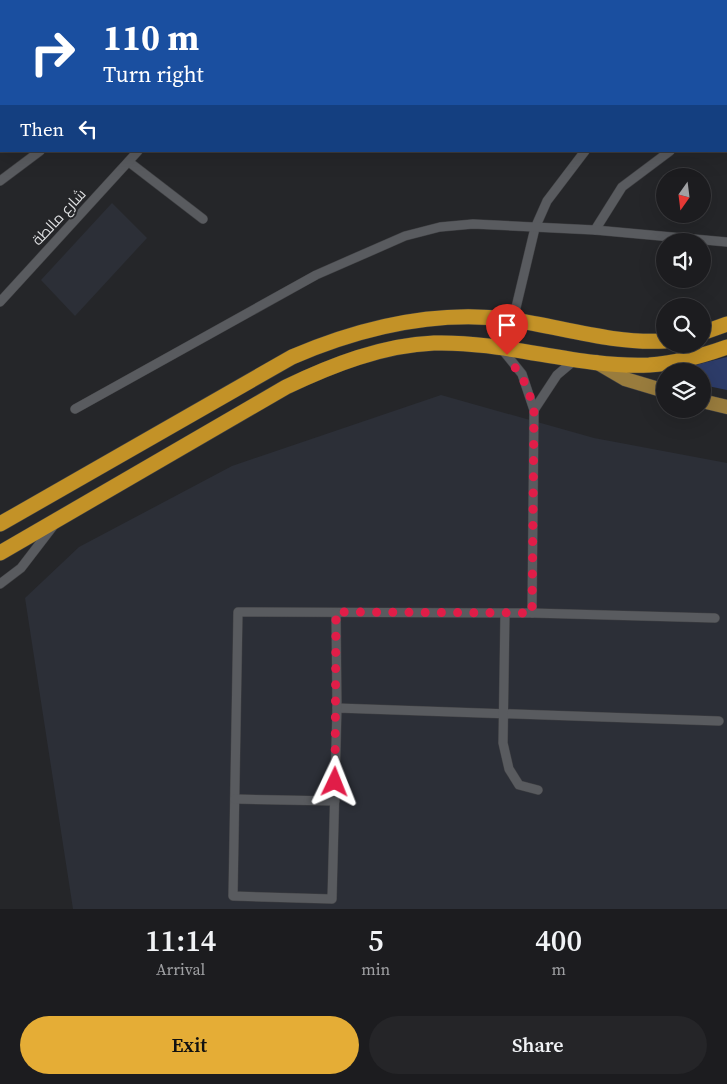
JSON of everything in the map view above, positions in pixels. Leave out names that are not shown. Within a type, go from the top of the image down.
[{"type":"highway","points":[[0,524],[292,357],[329,341],[376,326],[414,320],[481,318],[513,320],[615,340],[656,341]]},
{"type":"highway","points":[[711,330],[727,324]]},
{"type":"highway","points":[[0,553],[286,387],[324,368],[397,348],[434,343],[499,346],[576,360],[649,365],[690,359],[727,347]]},
{"type":"main road","points":[[595,362],[625,379],[656,388]]},
{"type":"main road","points":[[711,404],[727,408]]},
{"type":"street","points":[[0,181],[39,152]]},
{"type":"street","name":"شارع مالطة","points":[[0,302],[137,152]]},
{"type":"street","points":[[513,320],[536,228],[547,201],[584,152]]},
{"type":"street","points":[[595,230],[622,187],[669,152]]},
{"type":"street","points":[[129,162],[203,219]]},
{"type":"street","points":[[75,409],[316,274],[405,236],[440,227],[473,224],[595,230],[727,242]]},
{"type":"street","points":[[499,346],[522,374],[534,410],[532,613]]},
{"type":"street","points":[[534,410],[557,375],[576,360]]},
{"type":"street","points":[[0,584],[21,568],[58,518]]},
{"type":"street","points":[[336,612],[337,708],[332,899],[234,896],[238,612],[336,612],[532,613],[715,618]]},
{"type":"street","points":[[505,613],[503,744],[509,769],[519,785],[538,790]]},
{"type":"street","points":[[337,708],[718,721]]},
{"type":"street","points":[[235,799],[335,801]]},
{"type":"shaded area","points":[[112,203],[147,238],[75,316],[41,280]]},
{"type":"shaded area","points":[[727,357],[727,390],[711,387],[711,363],[703,363]]},
{"type":"shaded area","points":[[441,395],[594,438],[727,463],[727,909],[73,909],[25,598],[79,547],[232,466]]},
{"type":"route","points":[[335,782],[337,708],[336,612],[532,613],[534,410],[522,374],[507,355]]}]
